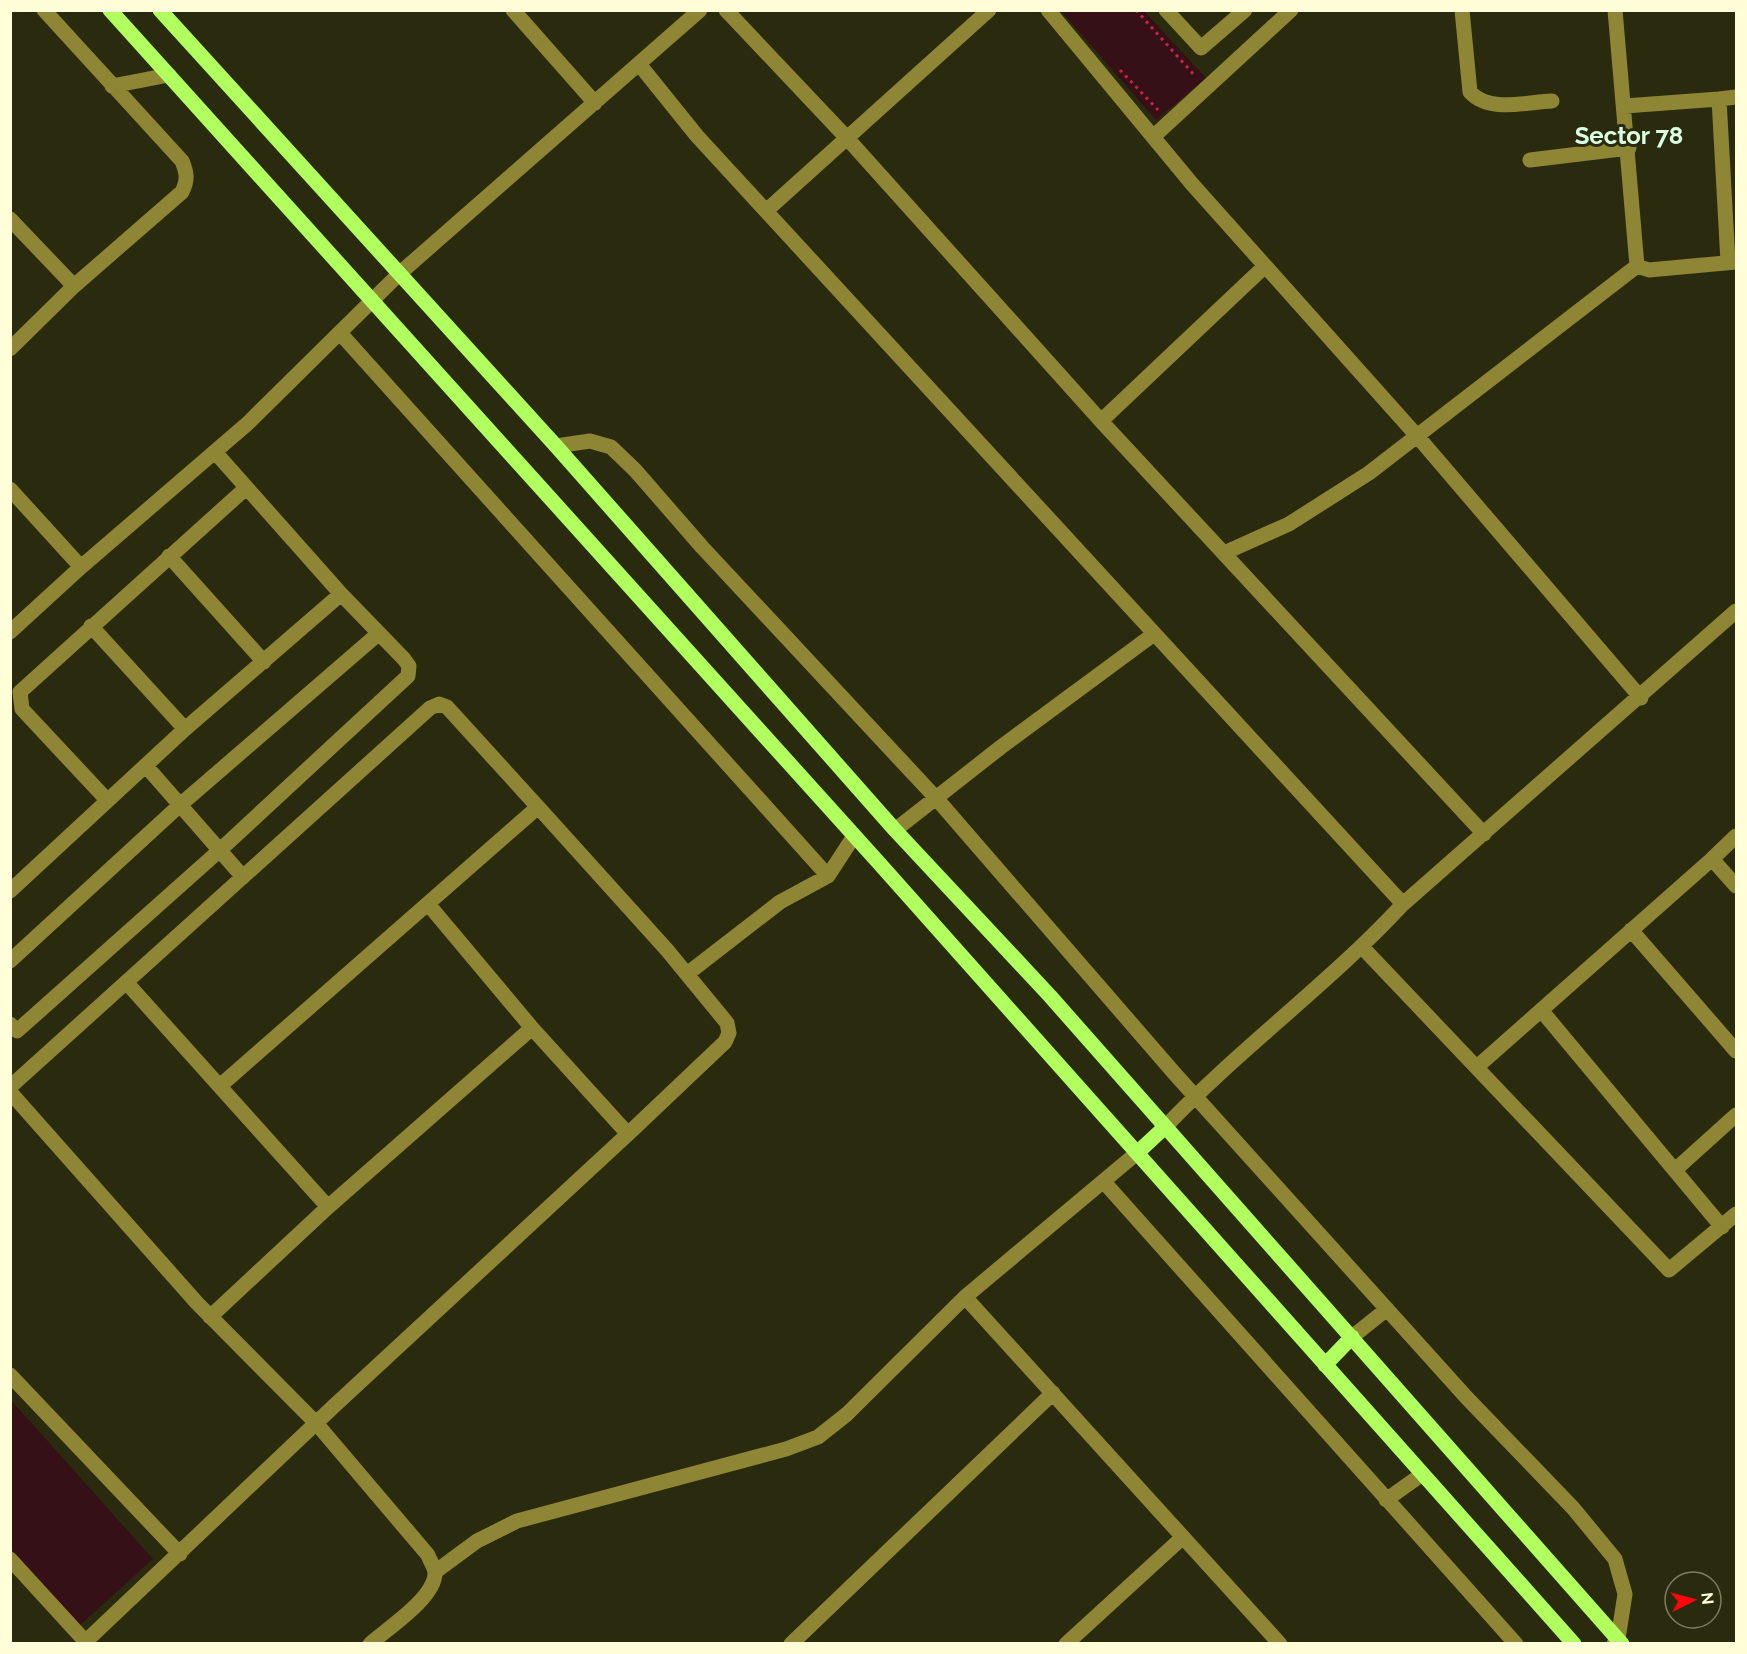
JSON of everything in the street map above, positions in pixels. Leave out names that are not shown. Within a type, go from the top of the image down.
[{"type":"main road","points":[[110,10],[854,836],[1574,1644]]},
{"type":"main road","points":[[160,10],[556,446],[895,830],[1050,996],[1618,1642]]},
{"type":"main road","points":[[1137,1154],[1165,1127]]},
{"type":"main road","points":[[1325,1365],[1352,1337]]},
{"type":"street","points":[[10,349],[74,286],[182,192],[187,183],[187,172],[182,161],[44,10]]},
{"type":"street","points":[[513,10],[595,103]]},
{"type":"street","points":[[10,632],[81,567],[247,424],[399,274],[699,10]]},
{"type":"street","points":[[726,10],[846,137],[1101,421],[1484,834]]},
{"type":"street","points":[[766,212],[846,137],[989,10]]},
{"type":"street","points":[[1048,10],[1264,267],[1418,437],[1641,698]]},
{"type":"street","points":[[1166,10],[1201,48],[1245,10]]},
{"type":"street","points":[[1153,137],[1291,10]]},
{"type":"street","points":[[1462,10],[1470,92],[1477,99],[1488,104],[1552,101]]},
{"type":"street","points":[[1615,10],[1629,148],[1637,266]]},
{"type":"street","points":[[639,64],[697,136],[766,212],[1403,904]]},
{"type":"street","points":[[112,86],[169,75]]},
{"type":"street","points":[[1625,106],[1737,97]]},
{"type":"street","points":[[1637,266],[1649,270],[1732,262],[1719,99]]},
{"type":"street","points":[[1530,160],[1629,148]]},
{"type":"street","points":[[10,219],[74,286]]},
{"type":"street","points":[[1224,553],[1289,524],[1369,473],[1637,266]]},
{"type":"street","points":[[1101,421],[1264,267]]},
{"type":"street","points":[[340,333],[828,876]]},
{"type":"street","points":[[556,446],[590,441],[611,447],[635,470],[875,736],[936,798],[1195,1096],[1467,1398],[1573,1508],[1615,1559],[1625,1594],[1618,1642]]},
{"type":"street","points":[[10,1024],[17,1031],[220,850],[408,676],[409,666],[404,659],[340,594],[215,452]]},
{"type":"street","points":[[107,800],[22,709],[19,700],[20,692],[246,488]]},
{"type":"street","points":[[10,489],[81,567]]},
{"type":"street","points":[[169,556],[264,662]]},
{"type":"street","points":[[10,891],[185,729],[340,594]]},
{"type":"street","points":[[1165,1127],[1195,1096],[1363,948],[1403,904],[1641,698],[1737,611]]},
{"type":"street","points":[[91,626],[185,729]]},
{"type":"street","points":[[10,960],[180,806],[378,634]]},
{"type":"street","points":[[895,830],[1154,634]]},
{"type":"street","points":[[10,1087],[430,708],[439,704],[447,707],[687,974],[727,1023],[729,1033],[725,1042],[628,1134],[84,1642],[10,1559]]},
{"type":"street","points":[[146,766],[243,877]]},
{"type":"street","points":[[221,1085],[538,807]]},
{"type":"street","points":[[687,974],[780,902],[828,876],[854,836]]},
{"type":"street","points":[[1478,1066],[1737,836]]},
{"type":"street","points":[[1712,859],[1737,886]]},
{"type":"street","points":[[428,904],[532,1028],[628,1134]]},
{"type":"street","points":[[1631,930],[1737,1051]]},
{"type":"street","points":[[1363,948],[1478,1066],[1669,1270],[1737,1214]]},
{"type":"street","points":[[126,982],[221,1085],[328,1207]]},
{"type":"street","points":[[1542,1010],[1722,1227]]},
{"type":"street","points":[[210,1317],[328,1207],[532,1028]]},
{"type":"street","points":[[10,1092],[210,1317],[316,1423],[428,1556],[435,1572],[432,1586],[424,1599],[370,1644]]},
{"type":"street","points":[[1675,1170],[1737,1115]]},
{"type":"street","points":[[435,1572],[477,1541],[517,1521],[786,1449],[818,1437],[847,1414],[965,1297],[1137,1154]]},
{"type":"street","points":[[1104,1182],[1516,1644]]},
{"type":"street","points":[[965,1297],[1280,1644]]},
{"type":"street","points":[[1352,1337],[1387,1309]]},
{"type":"street","points":[[10,1375],[180,1554]]},
{"type":"street","points":[[791,1644],[1053,1393]]},
{"type":"street","points":[[1386,1500],[1421,1474]]},
{"type":"street","points":[[1075,1640],[1183,1537]]},
{"type":"path","points":[[1136,10],[1197,78],[1189,84]]},
{"type":"path","points":[[1120,69],[1157,111],[1165,104]]},
{"type":"shaded area","points":[[1061,11],[1144,11],[1206,78],[1156,120]]},
{"type":"shaded area","points":[[10,1399],[153,1559],[79,1626],[11,1549]]},
{"type":"district","name":"Sector 78","points":[[1629,135]]}]
